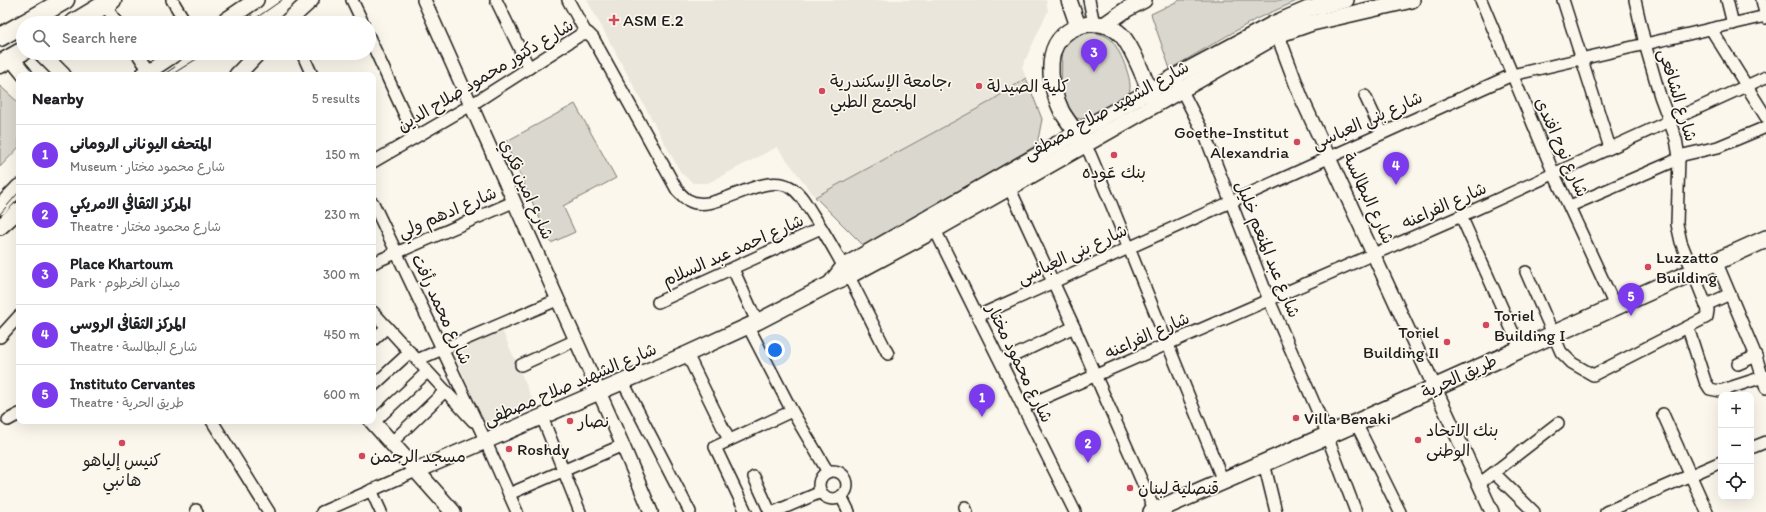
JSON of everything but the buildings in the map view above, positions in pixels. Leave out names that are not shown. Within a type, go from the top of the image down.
[{"type":"highway","points":[[38,16],[65,0]]},
{"type":"highway","points":[[85,16],[108,2]]},
{"type":"highway","points":[[11,58],[0,38],[16,29]]},
{"type":"main road","points":[[294,16],[311,0]]},
{"type":"main road","points":[[1069,0],[1078,26]]},
{"type":"main road","points":[[1099,25],[1144,0]]},
{"type":"main road","name":"شارع الشهيد صلاح مصطفى","points":[[416,471],[484,436],[542,417],[753,324],[830,284],[846,271],[1276,29],[1308,9],[1346,0]]},
{"type":"main road","name":"شارع الشهيد صلاح مصطفى","points":[[1276,29],[1412,0]]},
{"type":"main road","points":[[232,16],[254,1]]},
{"type":"main road","points":[[1081,139],[1061,110],[1051,79],[1050,67],[1051,56],[1055,45],[1065,34],[1078,26],[1099,25],[1118,32],[1123,38],[1153,97]]},
{"type":"main road","points":[[11,58],[23,72]]},
{"type":"main road","points":[[48,60],[60,72]]},
{"type":"main road","points":[[148,72],[166,60]]},
{"type":"main road","points":[[240,72],[251,60]]},
{"type":"main road","name":"شارع الشهيد صلاح مصطفى","points":[[846,271],[935,230],[1009,187],[1081,139]]},
{"type":"main road","points":[[0,207],[16,190]]},
{"type":"main road","points":[[0,227],[16,213]]},
{"type":"main road","name":"طريق الحرية","points":[[1154,511],[1328,436],[1553,333],[1766,239]]},
{"type":"main road","points":[[374,424],[453,512]]},
{"type":"street","points":[[172,0],[182,16]]},
{"type":"street","points":[[352,0],[359,16]]},
{"type":"street","name":"شارع امين فكري","points":[[424,0],[513,202],[623,445],[650,512]]},
{"type":"street","points":[[496,0],[529,68]]},
{"type":"street","points":[[568,0],[586,33]]},
{"type":"street","points":[[1090,0],[1099,25]]},
{"type":"street","name":"شارع نوح افندى","points":[[1481,0],[1554,174],[1615,306]]},
{"type":"street","points":[[1563,0],[1610,148]]},
{"type":"street","name":"شارع الشافعى","points":[[1635,0],[1645,44],[1660,96],[1676,139],[1679,157],[1678,224],[1681,242],[1706,305]]},
{"type":"street","points":[[1727,0],[1733,24]]},
{"type":"street","points":[[1762,0],[1766,17]]},
{"type":"street","points":[[108,2],[114,16]]},
{"type":"street","name":"شارع بنى العباسى","points":[[978,316],[1129,246],[1512,75],[1766,17]]},
{"type":"street","name":"شارع البطالسة","points":[[1276,29],[1301,97],[1375,254],[1492,512]]},
{"type":"street","points":[[1711,29],[1766,117]]},
{"type":"street","name":"شارع دكتور محمود صلاح الدين","points":[[376,160],[471,105],[586,33],[593,38],[677,190],[689,201],[703,203],[716,201],[769,184],[783,185],[792,189],[800,196],[821,228]]},
{"type":"street","points":[[376,52],[415,137]]},
{"type":"street","points":[[140,60],[146,72]]},
{"type":"street","points":[[305,60],[311,72]]},
{"type":"street","name":"شارع الفراعنه","points":[[1023,407],[1461,216],[1766,77]]},
{"type":"street","name":"شارع عبد المنعم خليل","points":[[1178,83],[1206,138],[1269,300],[1328,436],[1356,512]]},
{"type":"street","points":[[1365,96],[1382,132]]},
{"type":"street","points":[[1570,206],[1672,162],[1679,157],[1718,147],[1766,127]]},
{"type":"street","points":[[1081,139],[1090,154],[1129,246],[1223,481]]},
{"type":"street","points":[[1009,187],[1096,376],[1154,511]]},
{"type":"street","name":"شارع ادهم ولي","points":[[376,262],[513,202]]},
{"type":"street","name":"شارع محمد رأفت","points":[[376,209],[484,436],[517,512]]},
{"type":"street","points":[[1461,216],[1520,348]]},
{"type":"street","points":[[821,228],[846,271],[888,354]]},
{"type":"street","name":"شارع احمد عبد السلام","points":[[658,302],[821,228]]},
{"type":"street","name":"شارع محمود مختار","points":[[935,230],[1076,512]]},
{"type":"street","points":[[1716,261],[1756,356],[1766,388]]},
{"type":"street","points":[[733,269],[753,324],[792,411],[828,472]]},
{"type":"street","points":[[1526,272],[1553,333],[1566,358],[1593,375],[1707,317],[1706,305],[1730,294]]},
{"type":"street","points":[[376,384],[413,356],[442,349],[557,300]]},
{"type":"street","points":[[376,315],[484,436]]},
{"type":"street","points":[[0,338],[16,319]]},
{"type":"street","points":[[376,337],[387,327]]},
{"type":"street","points":[[1000,362],[1074,328]]},
{"type":"street","points":[[1688,328],[1705,381],[1710,389],[1720,390],[1763,377]]},
{"type":"street","points":[[521,365],[576,340]]},
{"type":"street","points":[[686,354],[730,440]]},
{"type":"street","points":[[1738,364],[1756,356]]},
{"type":"street","points":[[376,418],[427,372]]},
{"type":"street","points":[[623,382],[690,512]]},
{"type":"street","points":[[391,443],[445,391]]},
{"type":"street","points":[[746,512],[716,450],[717,446],[792,411]]},
{"type":"street","points":[[1663,414],[1707,512]]},
{"type":"street","points":[[8,420],[16,416]]},
{"type":"street","points":[[542,417],[580,512]]},
{"type":"street","points":[[1356,423],[1400,512]]},
{"type":"street","points":[[214,424],[269,512]]},
{"type":"street","points":[[1479,484],[1558,424]]},
{"type":"street","points":[[1754,447],[1766,442]]},
{"type":"street","points":[[509,494],[623,445]]},
{"type":"street","points":[[1264,463],[1276,512]]},
{"type":"street","points":[[1606,512],[1718,463]]},
{"type":"street","name":"شارع الشهيد صلاح مصطفى","points":[[322,512],[416,471]]},
{"type":"street","points":[[828,472],[838,472],[844,478],[846,486],[841,496],[832,499],[824,496],[820,492],[819,483],[821,478],[828,472]]},
{"type":"street","points":[[1494,473],[1534,512]]},
{"type":"street","points":[[754,477],[770,512]]},
{"type":"street","points":[[371,490],[381,512]]},
{"type":"street","points":[[780,511],[820,492]]},
{"type":"street","points":[[841,496],[849,512]]},
{"type":"shaded area","name":"جامعة الإسكندرية، المجمع الطبي","points":[[587,0],[1046,0],[1048,11],[1022,67],[1026,78],[988,103],[815,197],[777,147],[708,183],[693,183],[681,173]]},
{"type":"shaded area","points":[[1180,0],[1299,0],[1256,19],[1170,69],[1151,14]]},
{"type":"shaded area","points":[[1087,32],[1098,33],[1111,39],[1120,53],[1129,77],[1130,91],[1127,96],[1114,106],[1087,120],[1076,118],[1067,106],[1061,91],[1062,50],[1072,38]]},
{"type":"shaded area","points":[[1026,78],[1042,119],[1037,145],[864,246],[815,197],[988,103]]},
{"type":"shaded area","points":[[0,86],[16,100],[16,150],[0,167]]},
{"type":"shaded area","points":[[575,104],[616,178],[563,206],[575,232],[551,243],[505,142]]},
{"type":"shaded area","points":[[502,330],[534,403],[485,425],[453,351]]},
{"type":"tram line","points":[[259,16],[282,0]]},
{"type":"tram line","points":[[176,72],[195,60]]},
{"type":"tram line","points":[[168,72],[175,67]]},
{"type":"tram line","points":[[0,214],[16,195]]},
{"type":"place","name":"ASM E.2","points":[[614,20]]},
{"type":"place","name":"Place Khartoum","points":[[1094,72]]},
{"type":"place","name":"كلية الصيدلة","points":[[979,86]]},
{"type":"place","name":"جامعة الإسكندرية، المجمع الطبي","points":[[822,91]]},
{"type":"place","name":"Goethe-Institut Alexandria","points":[[1297,142]]},
{"type":"place","name":"بنك عَوده","points":[[1114,155]]},
{"type":"place","name":"المركز الثقافى الروسى","points":[[1396,185]]},
{"type":"place","name":"Luzzatto Building","points":[[1648,267]]},
{"type":"place","name":"Instituto Cervantes","points":[[1631,316]]},
{"type":"place","name":"Toriel Building I","points":[[1486,325]]},
{"type":"place","name":"Toriel Building II","points":[[1447,342]]},
{"type":"place","name":"المتحف اليونانى الرومانى","points":[[982,417]]},
{"type":"place","name":"Villa Benaki","points":[[1296,418]]},
{"type":"place","name":"نصار","points":[[570,421]]},
{"type":"place","name":"بنك الاتحاد الوطنى","points":[[1418,440]]},
{"type":"place","name":"كنيس إلياهو هانبي","points":[[122,443]]},
{"type":"place","name":"Roshdy","points":[[509,449]]},
{"type":"place","name":"مسجد الرحمن","points":[[362,456]]},
{"type":"place","name":"المركز الثقافي الامريكي","points":[[1088,463]]},
{"type":"place","name":"قنصلية لبنان","points":[[1130,488]]}]
